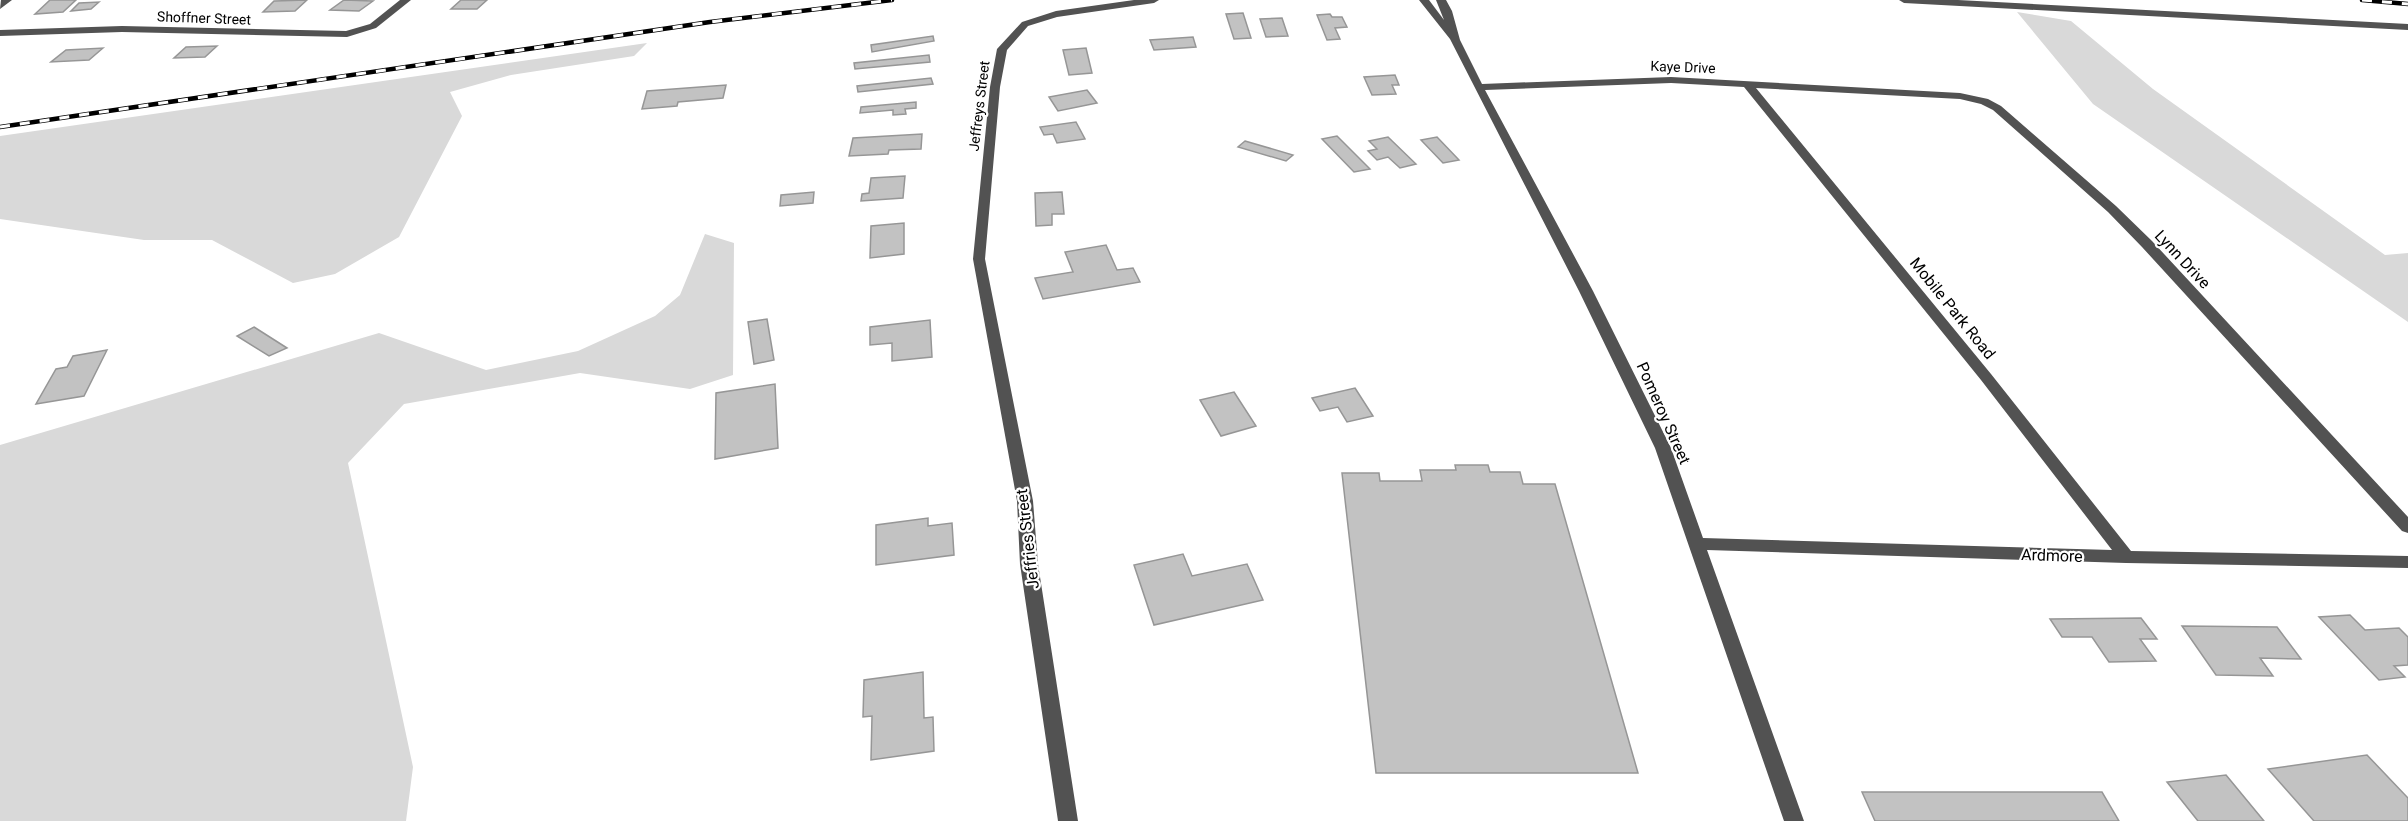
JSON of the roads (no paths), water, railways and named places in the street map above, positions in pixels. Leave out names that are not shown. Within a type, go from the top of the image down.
[{"type":"street","points":[[0,6],[7,0]]},
{"type":"street","name":"Jeffreys Street","points":[[979,259],[995,87],[1002,49],[1025,24],[1056,14],[1154,0]]},
{"type":"street","name":"Pomeroy Street","points":[[1424,0],[1455,40]]},
{"type":"street","name":"Pomeroy Street","points":[[1441,0],[1447,11],[1455,40],[1478,87],[1629,376],[1663,448],[1794,821]]},
{"type":"street","points":[[1904,0],[2408,27]]},
{"type":"street","name":"Shoffner Street","points":[[0,33],[122,29],[347,34],[368,28],[403,2]]},
{"type":"street","name":"Kaye Drive","points":[[1478,87],[1671,80],[1888,92]]},
{"type":"street","name":"Mobile Park Road","points":[[1748,85],[1986,377],[2126,557]]},
{"type":"street","name":"Lynn Drive","points":[[1888,92],[1974,98],[1997,108],[2010,118],[2112,209],[2147,244],[2408,527]]},
{"type":"street","name":"Jeffries Street","points":[[979,259],[1025,501],[1029,564],[1068,821]]},
{"type":"street","name":"Ardmore","points":[[1696,544],[2126,557],[2408,562]]},
{"type":"railway","points":[[0,127],[710,22],[892,0]]},
{"type":"railway","points":[[2362,0],[2408,4]]}]
